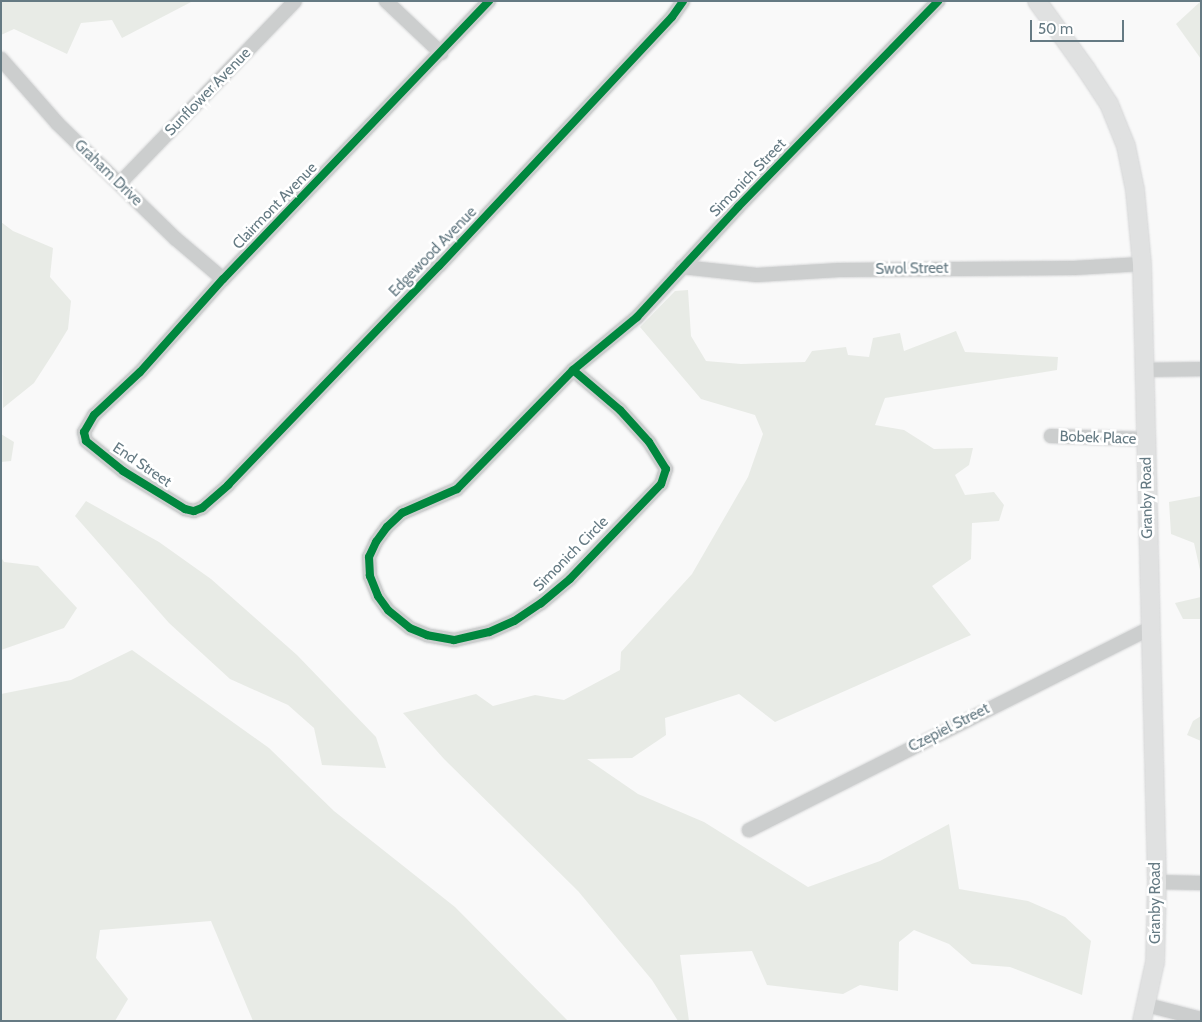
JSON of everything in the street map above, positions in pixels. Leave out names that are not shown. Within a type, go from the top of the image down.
[{"type":"main road","name":"Granby Road","points":[[1037,1],[1109,104],[1126,146],[1135,190],[1142,264],[1157,882],[1157,945],[1145,1013]]},
{"type":"street","name":"Sunflower Avenue","points":[[120,183],[295,1]]},
{"type":"street","points":[[386,1],[441,53]]},
{"type":"street","name":"Clairmont Avenue","points":[[84,432],[94,415],[140,372],[223,279],[489,1]]},
{"type":"street","name":"Edgewood Avenue","points":[[194,511],[202,508],[228,485],[439,266],[672,17],[683,1]]},
{"type":"street","name":"Simonich Street","points":[[573,370],[637,317],[682,267],[938,1]]},
{"type":"street","name":"Graham Drive","points":[[1,58],[56,123],[120,183],[176,240],[223,279]]},
{"type":"street","name":"Swol Street","points":[[682,267],[757,275],[839,270],[1074,268],[1142,264]]},
{"type":"street","points":[[1144,370],[1201,369]]},
{"type":"street","name":"Simonich Circle","points":[[573,370],[620,410],[654,449],[666,469],[662,484],[570,579],[541,603],[514,621],[489,632],[454,640],[410,628],[388,610],[378,596],[370,576],[369,557],[376,542],[402,513],[457,489],[573,370]]},
{"type":"street","name":"End Street","points":[[84,432],[86,441],[123,471],[171,501],[194,511]]},
{"type":"street","name":"Bobek Place","points":[[1051,436],[1146,439]]},
{"type":"street","name":"Czepiel Street","points":[[748,830],[1150,628]]},
{"type":"street","points":[[1157,882],[1201,883]]},
{"type":"street","points":[[1145,1013],[1201,1019]]},
{"type":"shaded area","points":[[1,1],[193,1],[122,38],[112,20],[81,23],[67,54],[14,29],[1,35]]},
{"type":"shaded area","points":[[1201,1],[1201,59],[1176,24]]},
{"type":"shaded area","points":[[1,222],[13,231],[53,248],[50,277],[71,301],[68,329],[54,352],[34,383],[3,408]]},
{"type":"shaded area","points":[[688,290],[691,336],[706,361],[741,364],[805,362],[812,351],[846,347],[848,355],[869,357],[873,338],[900,333],[904,351],[956,331],[965,352],[1058,357],[1057,370],[885,398],[875,425],[904,430],[934,449],[973,448],[969,465],[955,475],[965,495],[994,492],[1004,505],[999,521],[972,523],[971,559],[932,586],[971,635],[775,722],[739,694],[665,718],[666,735],[632,758],[587,759],[638,794],[704,822],[808,887],[880,861],[949,824],[959,889],[1028,901],[1065,917],[1091,941],[1082,995],[1010,967],[972,964],[949,944],[914,930],[899,942],[898,991],[860,985],[843,994],[767,985],[752,951],[680,955],[689,1021],[678,1021],[652,980],[578,891],[444,759],[403,713],[476,694],[493,706],[535,695],[564,700],[620,670],[621,652],[692,574],[748,477],[763,434],[755,415],[701,399],[640,327],[675,291]]},
{"type":"shaded area","points":[[1,434],[14,442],[11,461],[1,462]]},
{"type":"shaded area","points":[[1201,496],[1200,570],[1194,543],[1171,534],[1169,502]]},
{"type":"shaded area","points":[[86,501],[159,542],[211,579],[297,655],[376,737],[386,768],[322,765],[314,728],[288,705],[230,679],[169,623],[75,516]]},
{"type":"shaded area","points":[[1,557],[4,562],[38,566],[77,608],[64,628],[1,650]]},
{"type":"shaded area","points":[[1201,597],[1201,619],[1183,619],[1175,603]]},
{"type":"shaded area","points":[[132,650],[269,748],[334,811],[455,907],[568,1021],[253,1021],[211,921],[100,930],[96,958],[128,999],[115,1021],[1,1021],[1,694],[71,680]]},
{"type":"shaded area","points":[[1201,716],[1201,741],[1187,735],[1193,721]]},
{"type":"cycle path","points":[[489,1],[223,279],[140,372],[94,415],[84,432],[86,441],[123,471],[185,509],[194,511],[202,508],[228,485],[439,266],[672,17],[683,1]]},
{"type":"cycle path","points":[[573,370],[620,410],[649,442],[666,469],[661,484],[570,579],[541,603],[514,621],[489,632],[454,640],[427,635],[410,628],[388,610],[378,596],[370,576],[369,557],[376,542],[387,527],[402,513],[457,489],[573,370],[637,317],[738,207],[938,1]]}]
